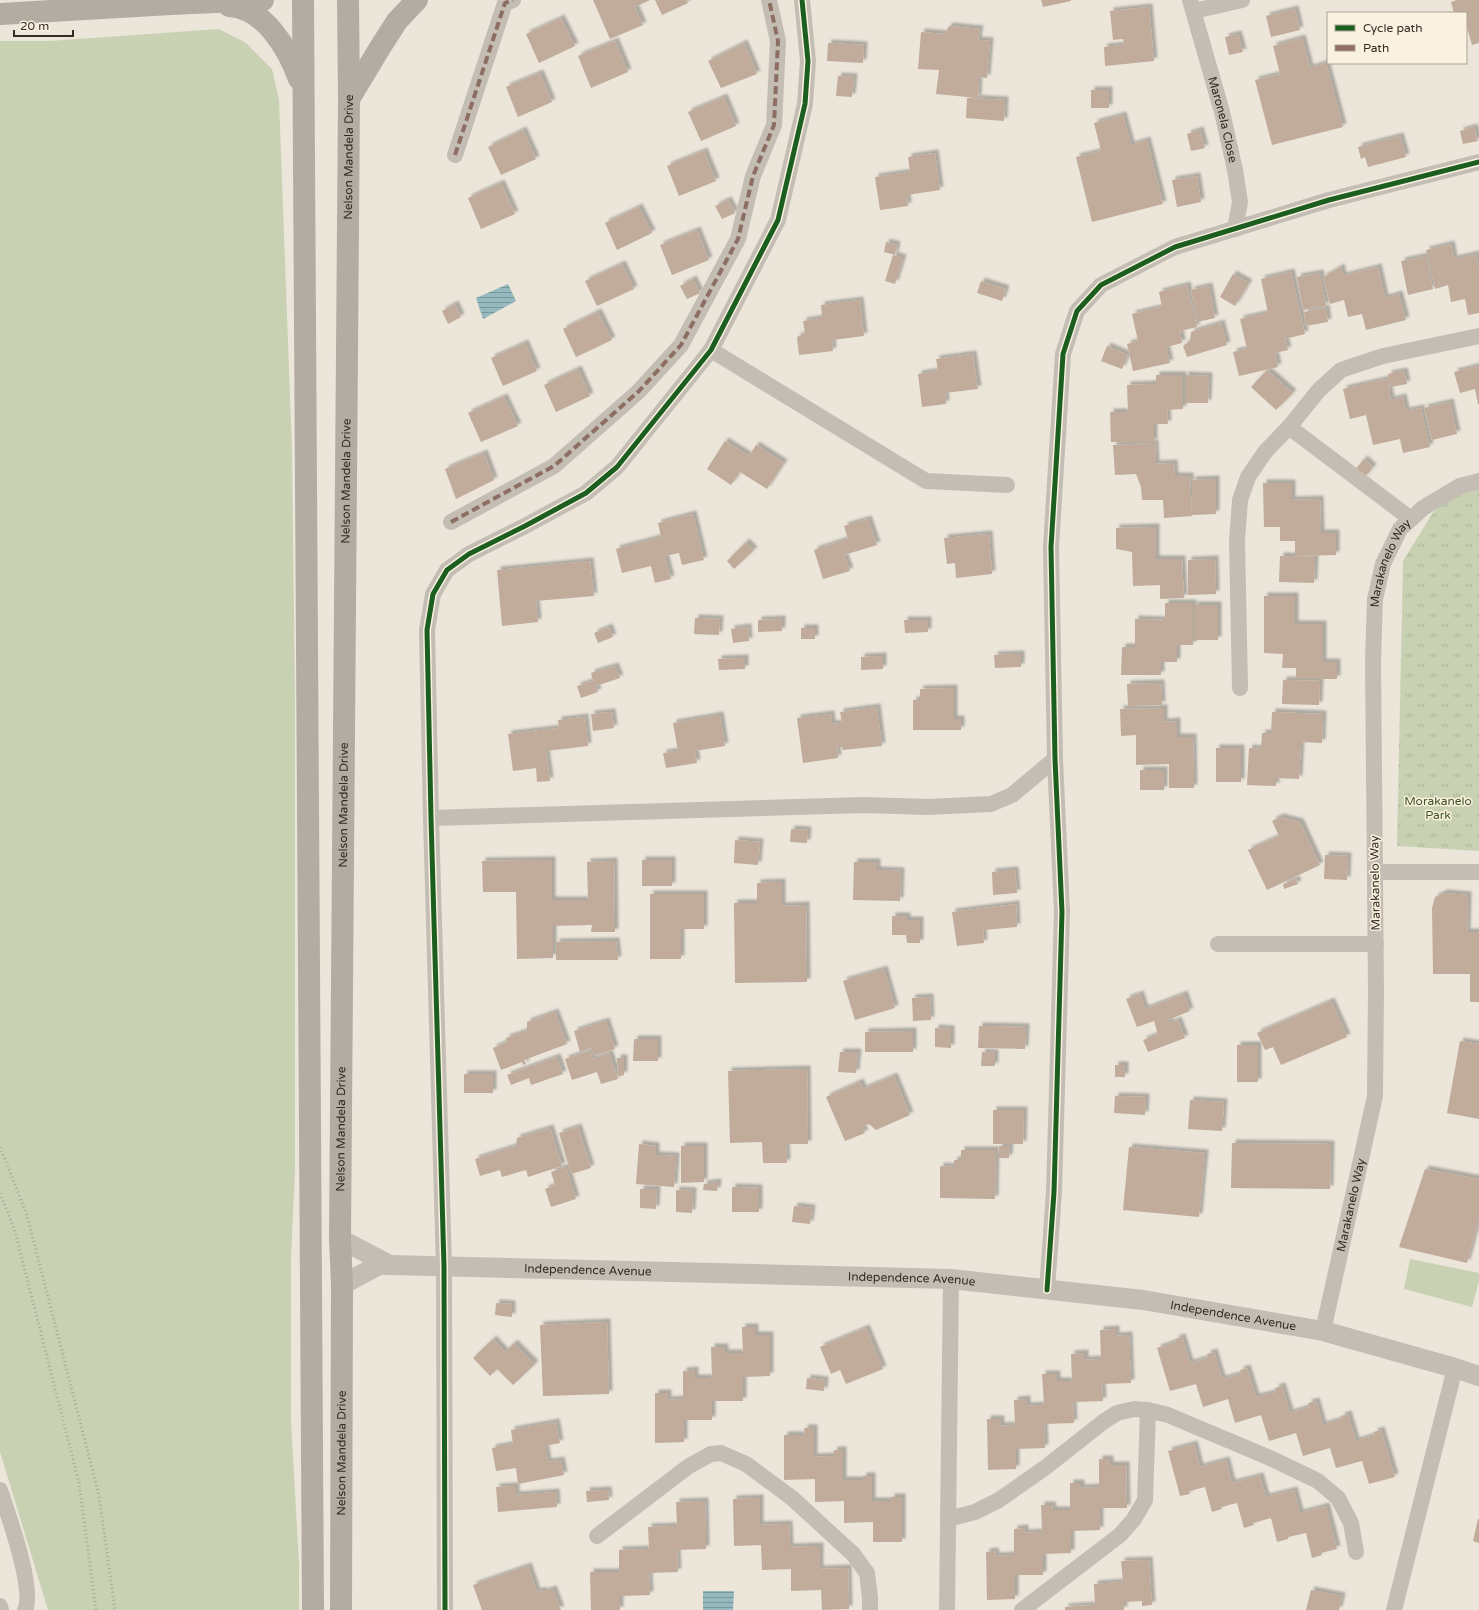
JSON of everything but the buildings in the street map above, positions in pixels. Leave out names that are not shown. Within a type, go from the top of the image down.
[{"type":"main road","points":[[0,14],[263,0]]},
{"type":"main road","points":[[303,0],[313,1610]]},
{"type":"main road","name":"Nelson Mandela Drive","points":[[341,1610],[342,1285],[340,1239],[350,99],[348,0]]},
{"type":"main road","points":[[350,99],[397,22],[417,0]]},
{"type":"main road","points":[[171,4],[233,6],[254,14],[273,32],[287,51],[303,90]]},
{"type":"street","points":[[455,155],[505,3],[513,0]]},
{"type":"street","points":[[451,522],[554,466],[639,391],[680,345],[738,240],[753,176],[774,125],[778,41],[769,0]]},
{"type":"street","points":[[445,1610],[444,1266],[430,818],[427,630],[432,594],[447,570],[469,554],[525,526],[586,492],[616,467],[711,350],[778,220],[805,104],[808,61],[802,0]]},
{"type":"street","points":[[1192,6],[1242,0]]},
{"type":"street","name":"Maronela Close","points":[[1192,6],[1222,112],[1235,170],[1240,202],[1235,229]]},
{"type":"street","points":[[1047,1290],[1054,1192],[1062,912],[1056,759],[1051,547],[1063,354],[1076,311],[1101,285],[1175,246],[1329,200],[1479,162]]},
{"type":"street","points":[[1240,688],[1237,541],[1240,500],[1248,477],[1265,452],[1289,427],[1319,390],[1341,370],[1383,356],[1479,336]]},
{"type":"street","points":[[711,350],[926,481],[1007,485]]},
{"type":"street","points":[[1289,427],[1411,519]]},
{"type":"street","name":"Marakanelo Way","points":[[1323,1331],[1375,1096],[1376,944],[1374,872],[1373,661],[1375,599],[1384,564],[1400,529],[1423,508],[1460,486],[1479,481]]},
{"type":"street","points":[[430,818],[864,805],[927,807],[991,804],[1012,795],[1056,759]]},
{"type":"street","points":[[1374,872],[1479,872]]},
{"type":"street","points":[[1218,944],[1376,944]]},
{"type":"street","name":"Independence Avenue","points":[[340,1239],[390,1264],[951,1280],[1142,1300],[1323,1331],[1479,1376]]},
{"type":"street","points":[[342,1285],[379,1265],[390,1264]]},
{"type":"street","points":[[947,1610],[951,1280]]},
{"type":"street","points":[[1394,1610],[1455,1368]]},
{"type":"street","points":[[948,1519],[975,1512],[999,1500],[1117,1413],[1134,1409],[1148,1410],[1168,1415],[1270,1458],[1318,1481],[1338,1498],[1351,1523],[1356,1552]]},
{"type":"street","points":[[1022,1610],[1120,1535],[1134,1519],[1145,1500],[1148,1410]]},
{"type":"street","points":[[597,1536],[689,1466],[711,1454],[721,1453],[746,1464],[792,1498],[853,1554],[867,1572],[870,1610]]},
{"type":"street","points":[[0,1490],[21,1556],[28,1602],[25,1610]]},
{"type":"street","points":[[0,1606],[1,1610]]},
{"type":"green space","points":[[219,29],[246,43],[272,69],[279,100],[292,450],[295,696],[295,1168],[291,1258],[291,1421],[299,1564],[299,1610],[48,1610],[0,1452],[0,41],[50,41]]},
{"type":"green space","name":"Morakanelo Park","points":[[1479,482],[1479,851],[1397,846],[1403,561],[1432,514],[1460,486]]},
{"type":"green space","points":[[1410,1259],[1479,1273],[1479,1281],[1472,1307],[1404,1289]]},
{"type":"water","points":[[508,284],[516,301],[483,319],[476,298]]},
{"type":"water","points":[[703,1591],[734,1591],[733,1610],[703,1610]]},
{"type":"railway","points":[[0,1147],[27,1215],[99,1496],[115,1610]]},
{"type":"railway","points":[[0,1193],[15,1231],[79,1483],[96,1610]]},
{"type":"marked path","points":[[455,155],[505,3],[513,0]]},
{"type":"marked path","points":[[451,522],[554,466],[639,391],[681,345],[738,239],[753,176],[774,125],[778,41],[769,0]]},
{"type":"cycle path","points":[[445,1610],[444,1266],[427,630],[433,594],[447,570],[469,554],[586,493],[617,467],[711,350],[778,220],[805,104],[808,61],[802,0]]},
{"type":"cycle path","points":[[1047,1290],[1054,1192],[1062,912],[1055,759],[1051,547],[1063,354],[1077,311],[1101,285],[1175,247],[1329,200],[1479,162]]}]
